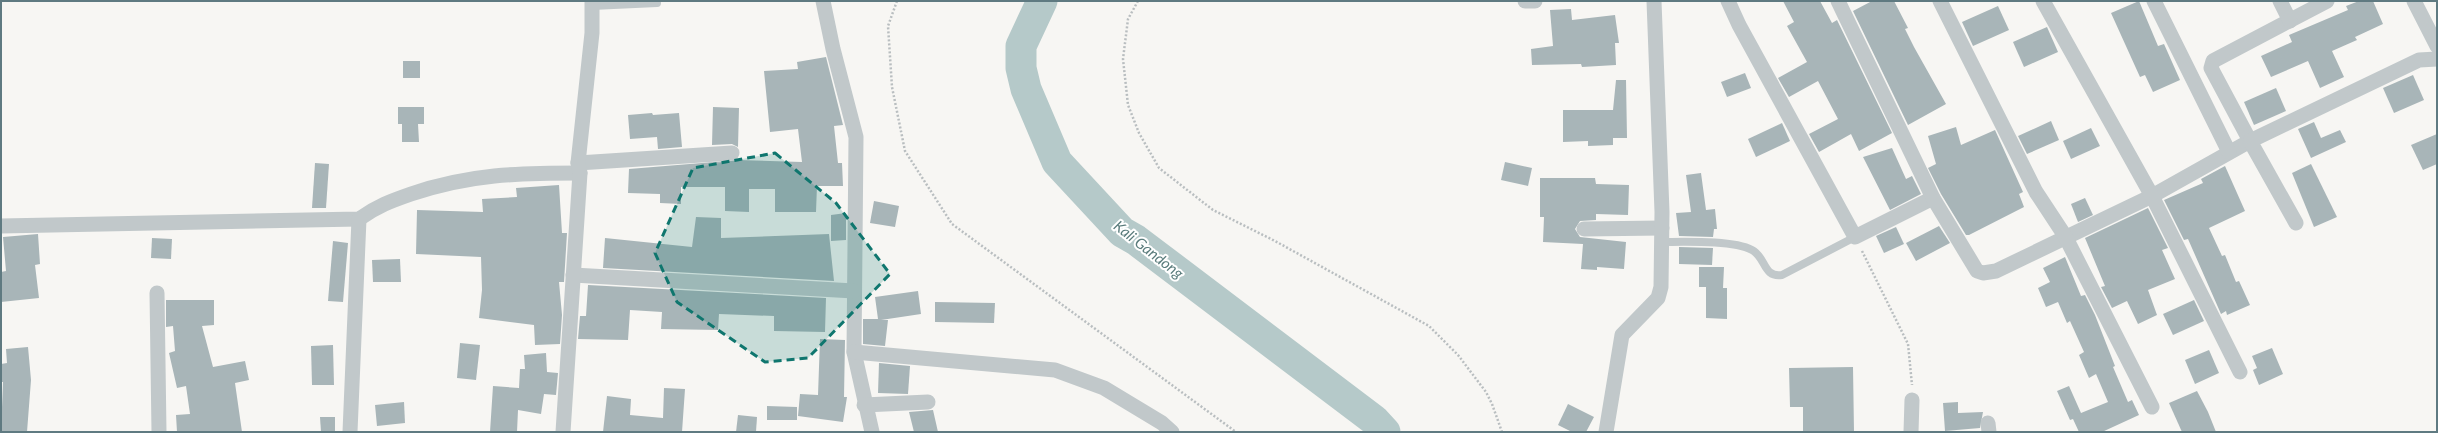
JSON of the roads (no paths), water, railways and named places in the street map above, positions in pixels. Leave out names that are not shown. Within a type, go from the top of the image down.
[{"type":"street","points":[[823,1],[832,49],[856,137],[854,352],[864,405],[872,432]]},
{"type":"street","points":[[1525,1],[1535,1]]},
{"type":"street","points":[[1606,432],[1622,335],[1658,298],[1661,287],[1662,235],[1654,1]]},
{"type":"street","points":[[1728,1],[1855,237],[1933,198]]},
{"type":"street","points":[[1838,1],[1933,198],[1977,271],[1982,273],[1996,271],[2065,236],[2152,196],[2250,141],[2419,60],[2437,59]]},
{"type":"street","points":[[1940,1],[2036,192],[2065,236],[2152,407]]},
{"type":"street","points":[[2044,1],[2152,196],[2240,372]]},
{"type":"street","points":[[2154,1],[2229,152]]},
{"type":"street","points":[[2280,1],[2290,21]]},
{"type":"street","points":[[2296,223],[2211,68],[2213,61],[2327,1]]},
{"type":"street","points":[[2414,1],[2437,46]]},
{"type":"street","points":[[563,432],[579,168],[592,34],[592,3]]},
{"type":"street","points":[[1,226],[359,219],[376,206],[460,180],[496,174],[579,168],[732,153]]},
{"type":"street","points":[[350,432],[359,219]]},
{"type":"street","points":[[1584,229],[1662,235]]},
{"type":"street","points":[[573,275],[854,291]]},
{"type":"street","points":[[157,293],[159,432]]},
{"type":"street","points":[[854,352],[1055,370],[1104,388],[1162,423],[1172,432]]},
{"type":"street","points":[[1911,432],[1912,400]]},
{"type":"street","points":[[864,405],[928,402]]},
{"type":"lane","points":[[592,3],[656,3]]},
{"type":"lane","points":[[1662,235],[1746,248],[1758,255],[1768,273],[1775,276],[1782,275],[1855,237]]},
{"type":"waterway","name":"Kali Gandong","points":[[1042,1],[1021,46],[1021,68],[1026,89],[1057,162],[1122,232],[1136,240],[1374,420],[1385,432]]}]
